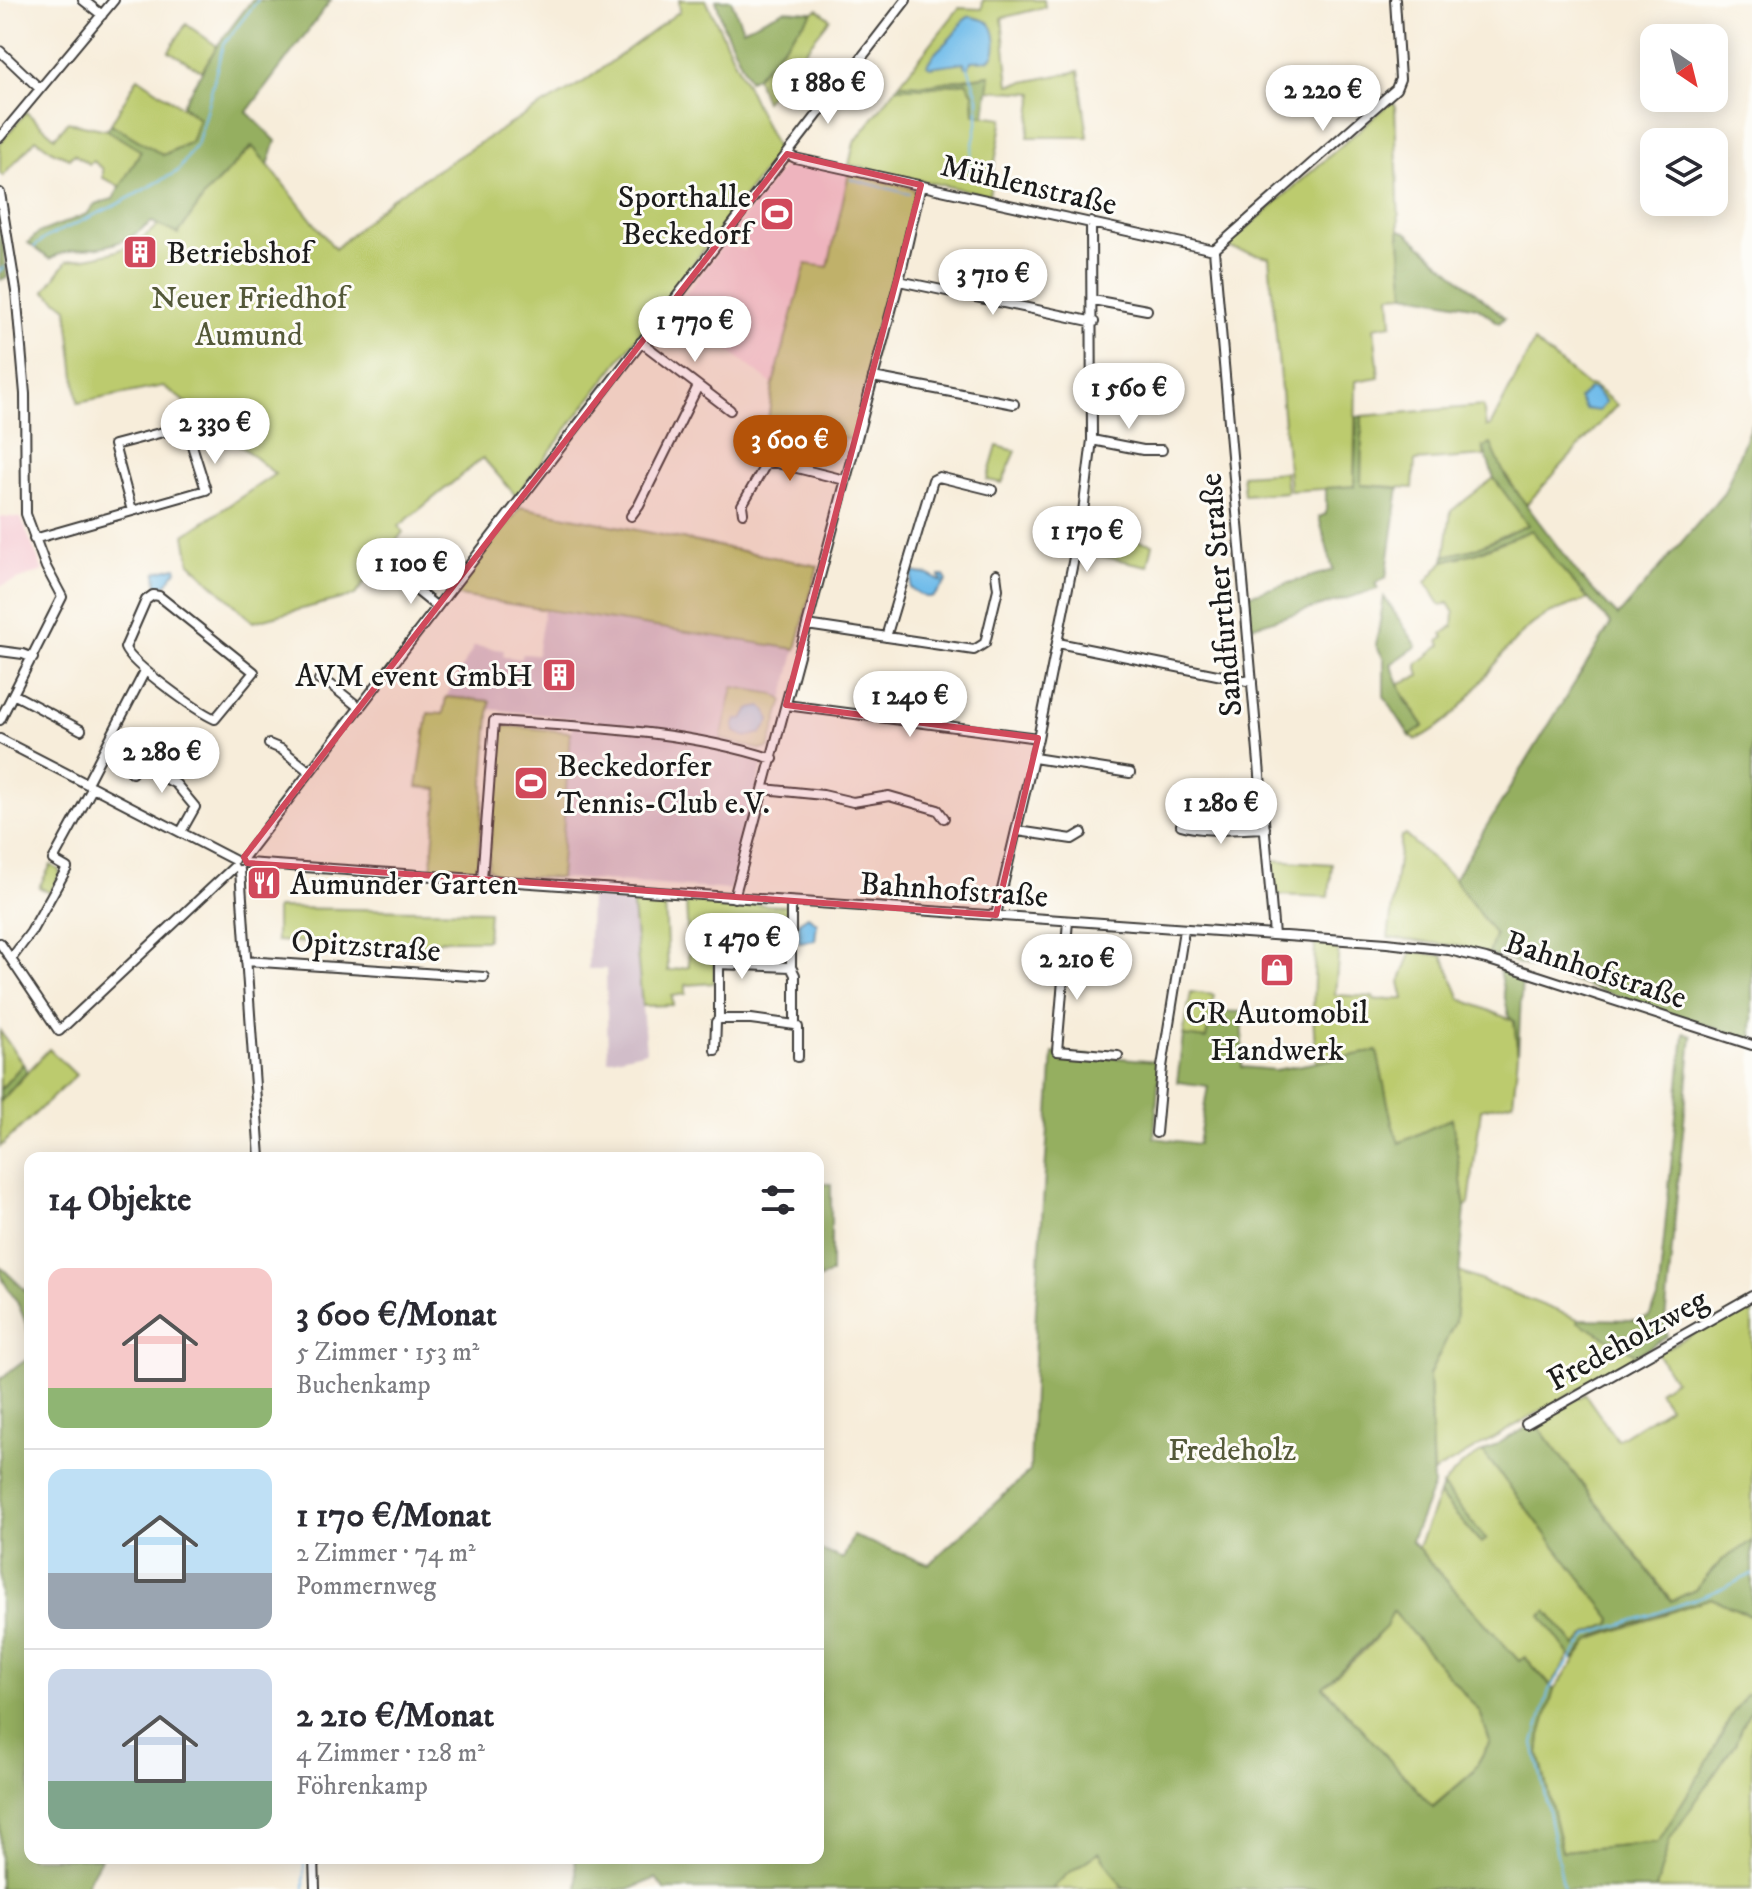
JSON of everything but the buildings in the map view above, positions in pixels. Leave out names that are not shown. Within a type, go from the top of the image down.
[{"type":"street","points":[[83,0],[102,15]]},
{"type":"street","points":[[0,137],[114,0]]},
{"type":"street","points":[[0,943],[59,1031],[240,863],[906,0]]},
{"type":"street","points":[[1214,250],[1396,89],[1400,79],[1395,0]]},
{"type":"street","points":[[0,51],[40,89]]},
{"type":"street","name":"Mühlenstraße","points":[[787,154],[1214,250]]},
{"type":"street","points":[[734,898],[899,281],[921,185]]},
{"type":"street","points":[[0,193],[16,291],[26,415],[26,514],[62,601],[0,720]]},
{"type":"street","points":[[996,915],[1034,758],[1083,512],[1092,440],[1094,322],[1091,222]]},
{"type":"street","name":"Sandfurther Straße","points":[[1214,250],[1274,935]]},
{"type":"street","points":[[899,281],[1094,322]]},
{"type":"street","points":[[1093,300],[1147,310]]},
{"type":"street","points":[[641,342],[730,410]]},
{"type":"street","points":[[873,377],[1014,404]]},
{"type":"street","points":[[631,516],[698,386]]},
{"type":"street","points":[[34,539],[206,490],[186,426],[114,445],[132,511]]},
{"type":"street","points":[[1092,440],[1143,450],[1162,450]]},
{"type":"street","points":[[743,513],[742,505],[766,464],[773,462],[845,480]]},
{"type":"street","points":[[886,637],[933,480],[939,477],[992,490]]},
{"type":"street","points":[[807,625],[974,650],[985,643],[998,589],[996,574]]},
{"type":"street","points":[[397,580],[406,582],[437,607]]},
{"type":"street","points":[[153,595],[159,596],[254,672],[215,719],[145,671],[127,654],[125,648],[146,600],[153,595]]},
{"type":"street","points":[[1058,643],[1252,682]]},
{"type":"street","points":[[0,651],[33,658]]},
{"type":"street","points":[[11,959],[31,932],[67,868],[53,860],[145,671]]},
{"type":"street","points":[[319,680],[331,685],[360,708]]},
{"type":"street","points":[[15,695],[81,730]]},
{"type":"street","points":[[786,705],[1038,738]]},
{"type":"street","points":[[482,879],[494,721],[643,733],[728,746],[773,759]]},
{"type":"street","points":[[0,739],[240,863]]},
{"type":"street","points":[[269,744],[281,749],[309,771]]},
{"type":"street","points":[[132,773],[143,751]]},
{"type":"street","points":[[1034,758],[1130,773]]},
{"type":"street","points":[[137,764],[176,784],[195,807],[181,832]]},
{"type":"street","points":[[764,789],[853,802],[889,796],[938,810],[944,818]]},
{"type":"street","points":[[1181,825],[1217,830],[1265,828]]},
{"type":"street","points":[[1018,831],[1072,839],[1082,833]]},
{"type":"street","points":[[240,863],[260,1152]]},
{"type":"street","name":"Bahnhofstraße","points":[[240,863],[1387,943],[1468,953],[1752,1045]]},
{"type":"street","points":[[791,902],[791,967],[795,975],[798,1057]]},
{"type":"street","points":[[1068,921],[1057,1051],[1118,1056]]},
{"type":"street","points":[[1156,1133],[1162,1067],[1184,930]]},
{"type":"street","name":"Opitzstraße","points":[[246,961],[484,977]]},
{"type":"street","points":[[715,1050],[716,1022],[719,1019],[719,964],[791,967]]},
{"type":"street","points":[[719,1019],[751,1019],[795,1025]]},
{"type":"street","name":"Fredeholzweg","points":[[1526,1424],[1752,1296]]},
{"type":"street","points":[[314,1864],[315,1889]]},
{"type":"highlighted area","points":[[787,154],[921,185],[786,705],[1038,738],[996,915],[247,863],[244,857]]},
{"type":"shaded area","points":[[788,161],[849,173],[828,268],[806,264],[773,385],[675,308],[725,243],[744,251],[747,245],[732,232]]},
{"type":"shaded area","points":[[0,516],[21,518],[43,571],[0,586]]},
{"type":"shaded area","points":[[544,611],[796,649],[783,700],[774,694],[732,688],[718,751],[760,762],[762,767],[730,890],[560,878],[570,732],[578,719],[489,709],[490,701],[446,697],[474,646],[504,650],[503,656],[521,659],[523,654],[537,655]]},
{"type":"shaded area","points":[[590,893],[632,896],[646,1051],[608,1060],[606,969],[588,969]]},
{"type":"green space","points":[[252,0],[331,0],[247,112],[276,141],[268,165],[252,146],[207,193],[178,234],[152,222],[118,242],[66,252],[50,259],[28,243],[38,233],[87,214],[95,204],[113,199],[141,151],[107,130],[111,124],[163,155],[191,142],[199,119],[182,105],[217,46]]},
{"type":"green space","name":"Neuer Friedhof Aumund","points":[[679,0],[706,0],[778,152],[516,496],[483,458],[399,526],[403,532],[355,595],[253,622],[190,563],[185,535],[275,474],[163,386],[78,403],[67,308],[45,291],[67,261],[126,247],[158,225],[178,234],[207,193],[253,146],[335,249],[389,200],[585,81],[680,11]]},
{"type":"green space","points":[[716,0],[731,0],[743,29],[784,10],[813,12],[756,77],[749,80],[723,25]]},
{"type":"green space","points":[[983,0],[1044,0],[1045,7],[1002,18],[1009,85],[1079,71],[1088,137],[1028,137],[1034,93],[989,90],[989,75],[925,85],[899,84],[959,8],[982,9]]},
{"type":"green space","points":[[818,9],[830,19],[765,101],[756,77]]},
{"type":"green space","points":[[186,24],[217,46],[202,71],[169,51]]},
{"type":"green space","points":[[990,75],[985,116],[974,114],[973,93],[966,82],[926,88],[896,88],[899,84],[925,85]]},
{"type":"green space","points":[[138,77],[199,119],[191,142],[163,155],[111,124]]},
{"type":"green space","points":[[966,82],[973,93],[974,114],[1003,118],[989,195],[849,165],[854,143],[896,88],[926,88]]},
{"type":"green space","points":[[1391,102],[1395,105],[1399,230],[1405,294],[1390,295],[1392,324],[1374,327],[1379,377],[1356,381],[1354,487],[1290,491],[1269,257],[1229,248],[1231,242]]},
{"type":"green space","points":[[26,112],[55,137],[68,122],[107,130],[141,150],[121,187],[103,178],[103,169],[93,161],[89,164],[74,154],[70,158],[54,152],[36,139],[3,176],[0,174],[0,143]]},
{"type":"green space","points":[[849,173],[910,187],[916,198],[851,440],[768,420],[773,385],[806,264],[828,267]]},
{"type":"green space","points":[[0,216],[7,277],[0,280]]},
{"type":"green space","points":[[1399,230],[1406,232],[1505,318],[1499,323],[1477,307],[1405,294]]},
{"type":"green space","points":[[1534,342],[1617,405],[1526,505],[1483,447],[1485,456],[1415,461],[1413,488],[1361,485],[1362,416],[1483,406],[1486,427],[1490,427]]},
{"type":"green space","points":[[1362,416],[1361,485],[1399,488],[1386,578],[1375,583],[1378,589],[1250,627],[1248,595],[1333,570],[1319,517],[1326,514],[1326,488],[1354,486],[1357,417]]},
{"type":"green space","points":[[1752,422],[1752,1040],[1489,954],[1495,935],[1454,879],[1611,624],[1559,566],[1532,530],[1475,553],[1444,561],[1445,556],[1474,549],[1528,525],[1494,478],[1483,447],[1491,444],[1506,478],[1582,579],[1618,616],[1724,493]]},
{"type":"green space","points":[[997,446],[1016,451],[1002,483],[987,480]]},
{"type":"green space","points":[[1285,472],[1287,492],[1244,495],[1242,475]]},
{"type":"green space","points":[[1494,478],[1528,525],[1474,549],[1445,556],[1451,511]]},
{"type":"green space","points":[[521,507],[818,566],[796,649],[453,595]]},
{"type":"green space","points":[[1532,530],[1589,599],[1549,614],[1528,628],[1452,716],[1416,740],[1410,736],[1424,726],[1397,684],[1420,676],[1417,664],[1441,645],[1442,634],[1453,626],[1454,613],[1448,603],[1441,606],[1426,582],[1444,561],[1475,553]]},
{"type":"green space","points":[[1095,532],[1153,544],[1148,566],[1082,552],[1085,539],[1093,541]]},
{"type":"green space","points":[[1384,597],[1417,646],[1391,664],[1406,701],[1424,726],[1410,736],[1384,696],[1384,659],[1376,645]]},
{"type":"green space","points":[[733,687],[774,694],[783,700],[769,748],[761,750],[721,739]]},
{"type":"green space","points":[[446,697],[490,701],[478,865],[471,873],[431,871],[438,789],[417,787],[428,713],[443,714]]},
{"type":"green space","name":"Beckedorfer Tennis-Club e.V.","points":[[508,726],[570,732],[560,878],[498,876],[488,868],[498,734]]},
{"type":"green space","points":[[1405,835],[1454,879],[1495,935],[1489,954],[1458,946],[1388,938],[1401,836]]},
{"type":"green space","points":[[1271,860],[1332,864],[1329,897],[1274,895]]},
{"type":"green space","points":[[51,865],[60,874],[50,893],[39,887]]},
{"type":"green space","points":[[632,896],[665,900],[668,971],[689,967],[686,901],[788,906],[784,959],[714,959],[714,983],[686,985],[686,994],[672,996],[673,1005],[642,1006]]},
{"type":"green space","points":[[276,908],[489,911],[487,940],[442,940],[425,949],[276,941]]},
{"type":"green space","points":[[1315,943],[1339,946],[1335,995],[1373,997],[1374,1000],[1404,999],[1400,982],[1412,951],[1443,956],[1461,999],[1514,1021],[1518,1054],[1513,1102],[1481,1109],[1469,1204],[1465,1208],[1452,1119],[1398,1143],[1377,1052],[1316,1062],[1313,1014]]},
{"type":"green space","points":[[1499,970],[1522,977],[1518,1054],[1514,1021],[1509,1017]]},
{"type":"green space","points":[[1191,992],[1214,995],[1206,1039],[1183,1036]]},
{"type":"green space","name":"Fredeholz","points":[[1211,1011],[1243,1012],[1242,1067],[1275,1070],[1377,1051],[1399,1143],[1452,1118],[1465,1208],[1455,1322],[1429,1375],[1433,1486],[1411,1541],[1519,1661],[1525,1657],[1554,1690],[1539,1754],[1562,1851],[1658,1842],[1709,1759],[1732,1714],[1747,1694],[1752,1695],[1752,1706],[1735,1744],[1670,1839],[1656,1889],[1124,1889],[1099,1852],[1052,1889],[664,1889],[656,1878],[630,1889],[578,1889],[576,1864],[824,1864],[824,1551],[843,1559],[853,1536],[929,1564],[1030,1471],[1036,1308],[1053,1053],[1160,1061],[1154,1138],[1198,1144],[1208,1086],[1177,1082],[1183,1036],[1206,1039]],"holes":[[[1393,1611],[1480,1712],[1490,1742],[1472,1773],[1433,1807],[1323,1687],[1386,1627]]]},
{"type":"green space","points":[[0,1031],[23,1064],[0,1090]]},
{"type":"green space","points":[[1684,1033],[1692,1036],[1665,1322],[1667,1336],[1637,1355],[1578,1322],[1578,1319],[1636,1320],[1649,1317],[1658,1300]]},
{"type":"green space","points":[[49,1049],[76,1075],[0,1147],[0,1102]]},
{"type":"green space","points":[[23,1064],[27,1071],[0,1102],[0,1090]]},
{"type":"green space","points":[[824,1184],[831,1184],[831,1273],[824,1277]]},
{"type":"green space","points":[[0,1266],[24,1289],[24,1319],[17,1302]]},
{"type":"green space","points":[[1459,1272],[1578,1319],[1637,1355],[1433,1473],[1429,1375],[1455,1322]]},
{"type":"green space","points":[[1746,1305],[1752,1312],[1752,1541],[1721,1561],[1695,1590],[1672,1601],[1535,1423],[1585,1394],[1617,1440],[1669,1407],[1658,1391],[1674,1380],[1657,1353]]},
{"type":"green space","points":[[24,1361],[24,1864],[98,1864],[84,1889],[0,1889],[0,1379]]},
{"type":"green space","points":[[1535,1423],[1671,1601],[1695,1590],[1721,1561],[1752,1541],[1752,1616],[1711,1598],[1599,1635],[1590,1640],[1574,1660],[1541,1616],[1547,1611],[1576,1646],[1588,1633],[1611,1624],[1612,1619],[1483,1452]]},
{"type":"green space","points":[[1483,1452],[1612,1619],[1612,1624],[1588,1633],[1576,1646],[1547,1612],[1541,1615],[1570,1655],[1551,1686],[1525,1657],[1519,1661],[1417,1549],[1439,1495],[1481,1543],[1486,1539],[1442,1486],[1463,1464]]},
{"type":"green space","points":[[1442,1486],[1486,1539],[1481,1543],[1439,1495]]},
{"type":"green space","points":[[1711,1598],[1752,1616],[1752,1889],[1656,1889],[1657,1842],[1562,1851],[1539,1754],[1541,1735],[1554,1690],[1590,1640]]},
{"type":"green space","points":[[1393,1610],[1480,1712],[1490,1741],[1472,1773],[1432,1807],[1323,1686],[1372,1642]]},
{"type":"green space","points":[[1099,1852],[1124,1889],[1052,1889],[1066,1875]]},
{"type":"water","points":[[971,16],[991,26],[996,41],[993,56],[988,60],[971,61],[969,67],[964,62],[927,65],[962,22]]},
{"type":"water","points":[[1589,389],[1594,389],[1606,402],[1599,411],[1585,409],[1579,398]]},
{"type":"water","points":[[176,567],[177,570],[162,589],[157,585],[156,572]]},
{"type":"water","points":[[913,572],[942,582],[940,576],[944,576],[947,581],[933,597],[925,597],[910,588]]},
{"type":"water","points":[[762,707],[770,721],[762,733],[746,737],[735,732],[737,720],[743,719],[749,709]]},
{"type":"water","points":[[808,916],[817,923],[815,940],[799,942],[799,922]]},
{"type":"waterway","points":[[34,247],[47,237],[118,204],[178,171],[198,142],[223,45],[258,0]]},
{"type":"waterway","points":[[968,67],[978,97],[978,119],[968,170]]},
{"type":"waterway","points":[[851,179],[909,194]]},
{"type":"waterway","points":[[0,271],[4,267]]},
{"type":"waterway","points":[[1564,1889],[1534,1743],[1549,1690],[1588,1635],[1660,1612],[1752,1574]]},
{"type":"waterway","points":[[304,1864],[304,1889]]},
{"type":"place","name":"Sporthalle Beckedorf","points":[[777,214]]},
{"type":"place","name":"Betriebshof","points":[[140,252]]},
{"type":"place","name":"AVM event GmbH","points":[[559,675]]},
{"type":"place","name":"Beckedorfer Tennis-Club e.V.","points":[[531,783]]},
{"type":"place","name":"Aumunder Garten","points":[[264,883]]},
{"type":"place","name":"CR Automobil Handwerk","points":[[1277,970]]}]
